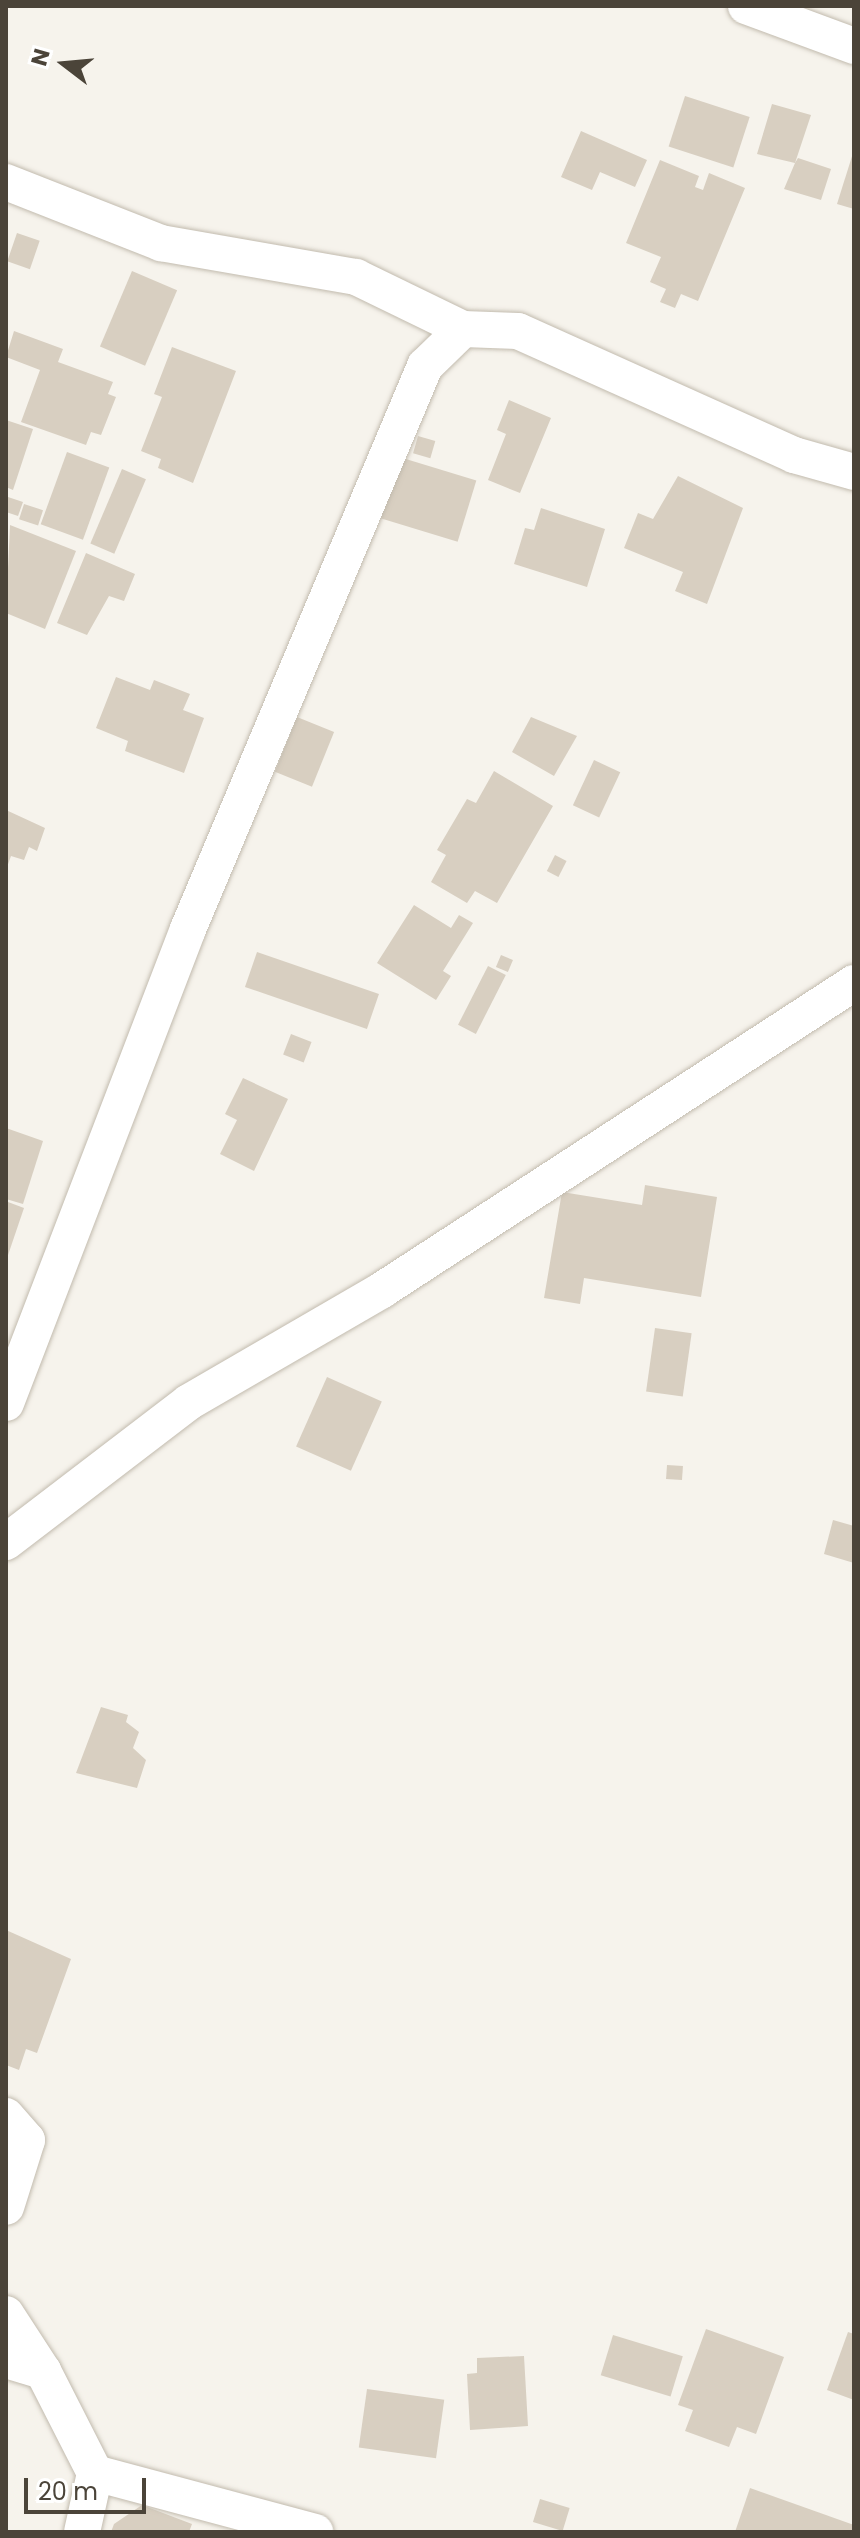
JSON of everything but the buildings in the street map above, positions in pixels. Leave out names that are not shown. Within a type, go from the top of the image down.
[{"type":"street","points":[[746,6],[854,46]]},
{"type":"street","points":[[6,182],[161,243],[356,277],[463,329],[518,331],[794,455],[854,472]]},
{"type":"street","points":[[6,1403],[13,1364],[188,929],[425,366],[463,329]]},
{"type":"street","points":[[6,1542],[189,1402],[382,1290],[854,983]]},
{"type":"street","points":[[6,2116],[27,2140],[6,2207]]},
{"type":"street","points":[[6,2314],[43,2371],[95,2473],[82,2532]]},
{"type":"street","points":[[6,2360],[43,2371]]},
{"type":"street","points":[[95,2473],[315,2532]]}]
